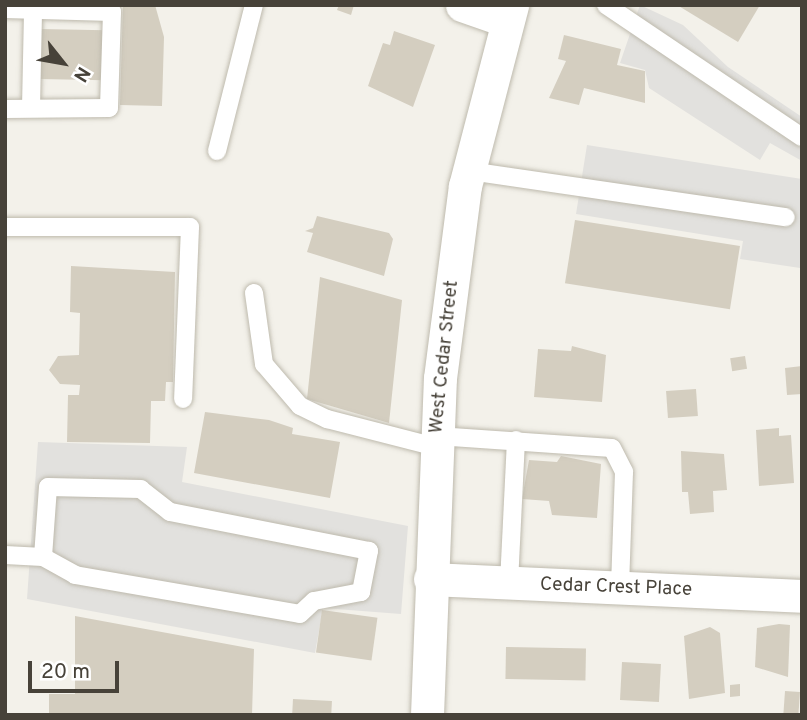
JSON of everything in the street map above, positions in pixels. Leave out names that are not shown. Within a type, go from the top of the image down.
[{"type":"street","points":[[462,5],[508,13]]},
{"type":"street","name":"West Cedar Street","points":[[427,715],[437,442],[469,171],[508,13]]},
{"type":"street","name":"Cedar Crest Place","points":[[430,579],[802,596]]},
{"type":"lane","points":[[217,151],[254,5]]},
{"type":"lane","points":[[607,5],[802,136]]},
{"type":"lane","points":[[5,9],[112,12],[109,108],[5,109]]},
{"type":"lane","points":[[31,108],[33,10]]},
{"type":"lane","points":[[469,171],[786,217]]},
{"type":"lane","points":[[5,227],[190,227],[183,399]]},
{"type":"lane","points":[[254,293],[264,364],[300,406],[437,442],[516,440],[612,448],[624,472],[620,588]]},
{"type":"lane","points":[[509,583],[516,440]]},
{"type":"lane","points":[[5,555],[43,557],[75,575],[300,614],[314,601],[361,592],[369,551],[170,512],[141,489],[48,487],[43,557]]},
{"type":"shaded area","points":[[640,5],[683,25],[728,67],[802,117],[802,161],[770,143],[760,160],[649,88],[645,70],[620,63]]},
{"type":"shaded area","points":[[587,145],[802,179],[800,268],[740,259],[743,241],[576,214]]},
{"type":"shaded area","points":[[38,442],[187,447],[182,482],[408,526],[401,614],[323,608],[315,653],[27,599]]},
{"type":"building","points":[[123,5],[155,5],[164,37],[162,106],[120,105]]},
{"type":"building","points":[[339,5],[354,5],[351,15],[337,10]]},
{"type":"building","points":[[677,5],[760,5],[738,42]]},
{"type":"building","points":[[40,29],[105,30],[104,80],[39,79]]},
{"type":"building","points":[[394,31],[435,45],[413,107],[368,86],[383,43],[390,45]]},
{"type":"building","points":[[564,35],[621,49],[617,65],[645,71],[645,103],[584,88],[579,105],[549,98],[566,61],[558,59]]},
{"type":"building","points":[[317,216],[389,233],[393,239],[384,276],[307,252],[313,233],[305,231],[313,228]]},
{"type":"building","points":[[575,220],[740,246],[730,309],[565,283]]},
{"type":"building","points":[[71,266],[175,272],[173,382],[166,382],[165,401],[151,401],[150,443],[67,442],[68,395],[79,395],[80,385],[60,384],[49,370],[58,356],[79,355],[80,313],[70,312]]},
{"type":"building","points":[[320,277],[402,300],[389,423],[307,399]]},
{"type":"building","points":[[572,346],[606,355],[602,402],[534,397],[538,349],[571,351]]},
{"type":"building","points":[[745,356],[747,369],[732,371],[730,358]]},
{"type":"building","points":[[802,366],[802,394],[787,395],[785,368]]},
{"type":"building","points":[[696,389],[698,416],[668,418],[666,391]]},
{"type":"building","points":[[205,412],[269,420],[293,428],[292,434],[340,442],[330,498],[194,473]]},
{"type":"building","points":[[779,428],[779,436],[791,435],[794,483],[759,486],[756,430]]},
{"type":"building","points":[[681,451],[724,454],[727,490],[713,491],[714,512],[690,514],[688,492],[682,492]]},
{"type":"building","points":[[561,456],[601,464],[597,518],[552,515],[549,501],[522,499],[529,460],[557,462]]},
{"type":"building","points":[[322,610],[377,618],[371,660],[316,653]]},
{"type":"building","points":[[75,616],[254,649],[252,715],[49,715],[49,694],[75,694]]},
{"type":"building","points":[[790,625],[788,677],[755,667],[757,628]]},
{"type":"building","points":[[710,627],[720,633],[725,693],[689,699],[684,636]]},
{"type":"building","points":[[506,647],[586,648],[585,680],[505,679]]},
{"type":"building","points":[[622,662],[661,664],[659,702],[620,700]]},
{"type":"building","points":[[740,684],[740,696],[730,697],[730,685]]},
{"type":"building","points":[[785,691],[800,692],[798,715],[783,715]]},
{"type":"building","points":[[293,699],[332,701],[331,715],[292,715]]}]
